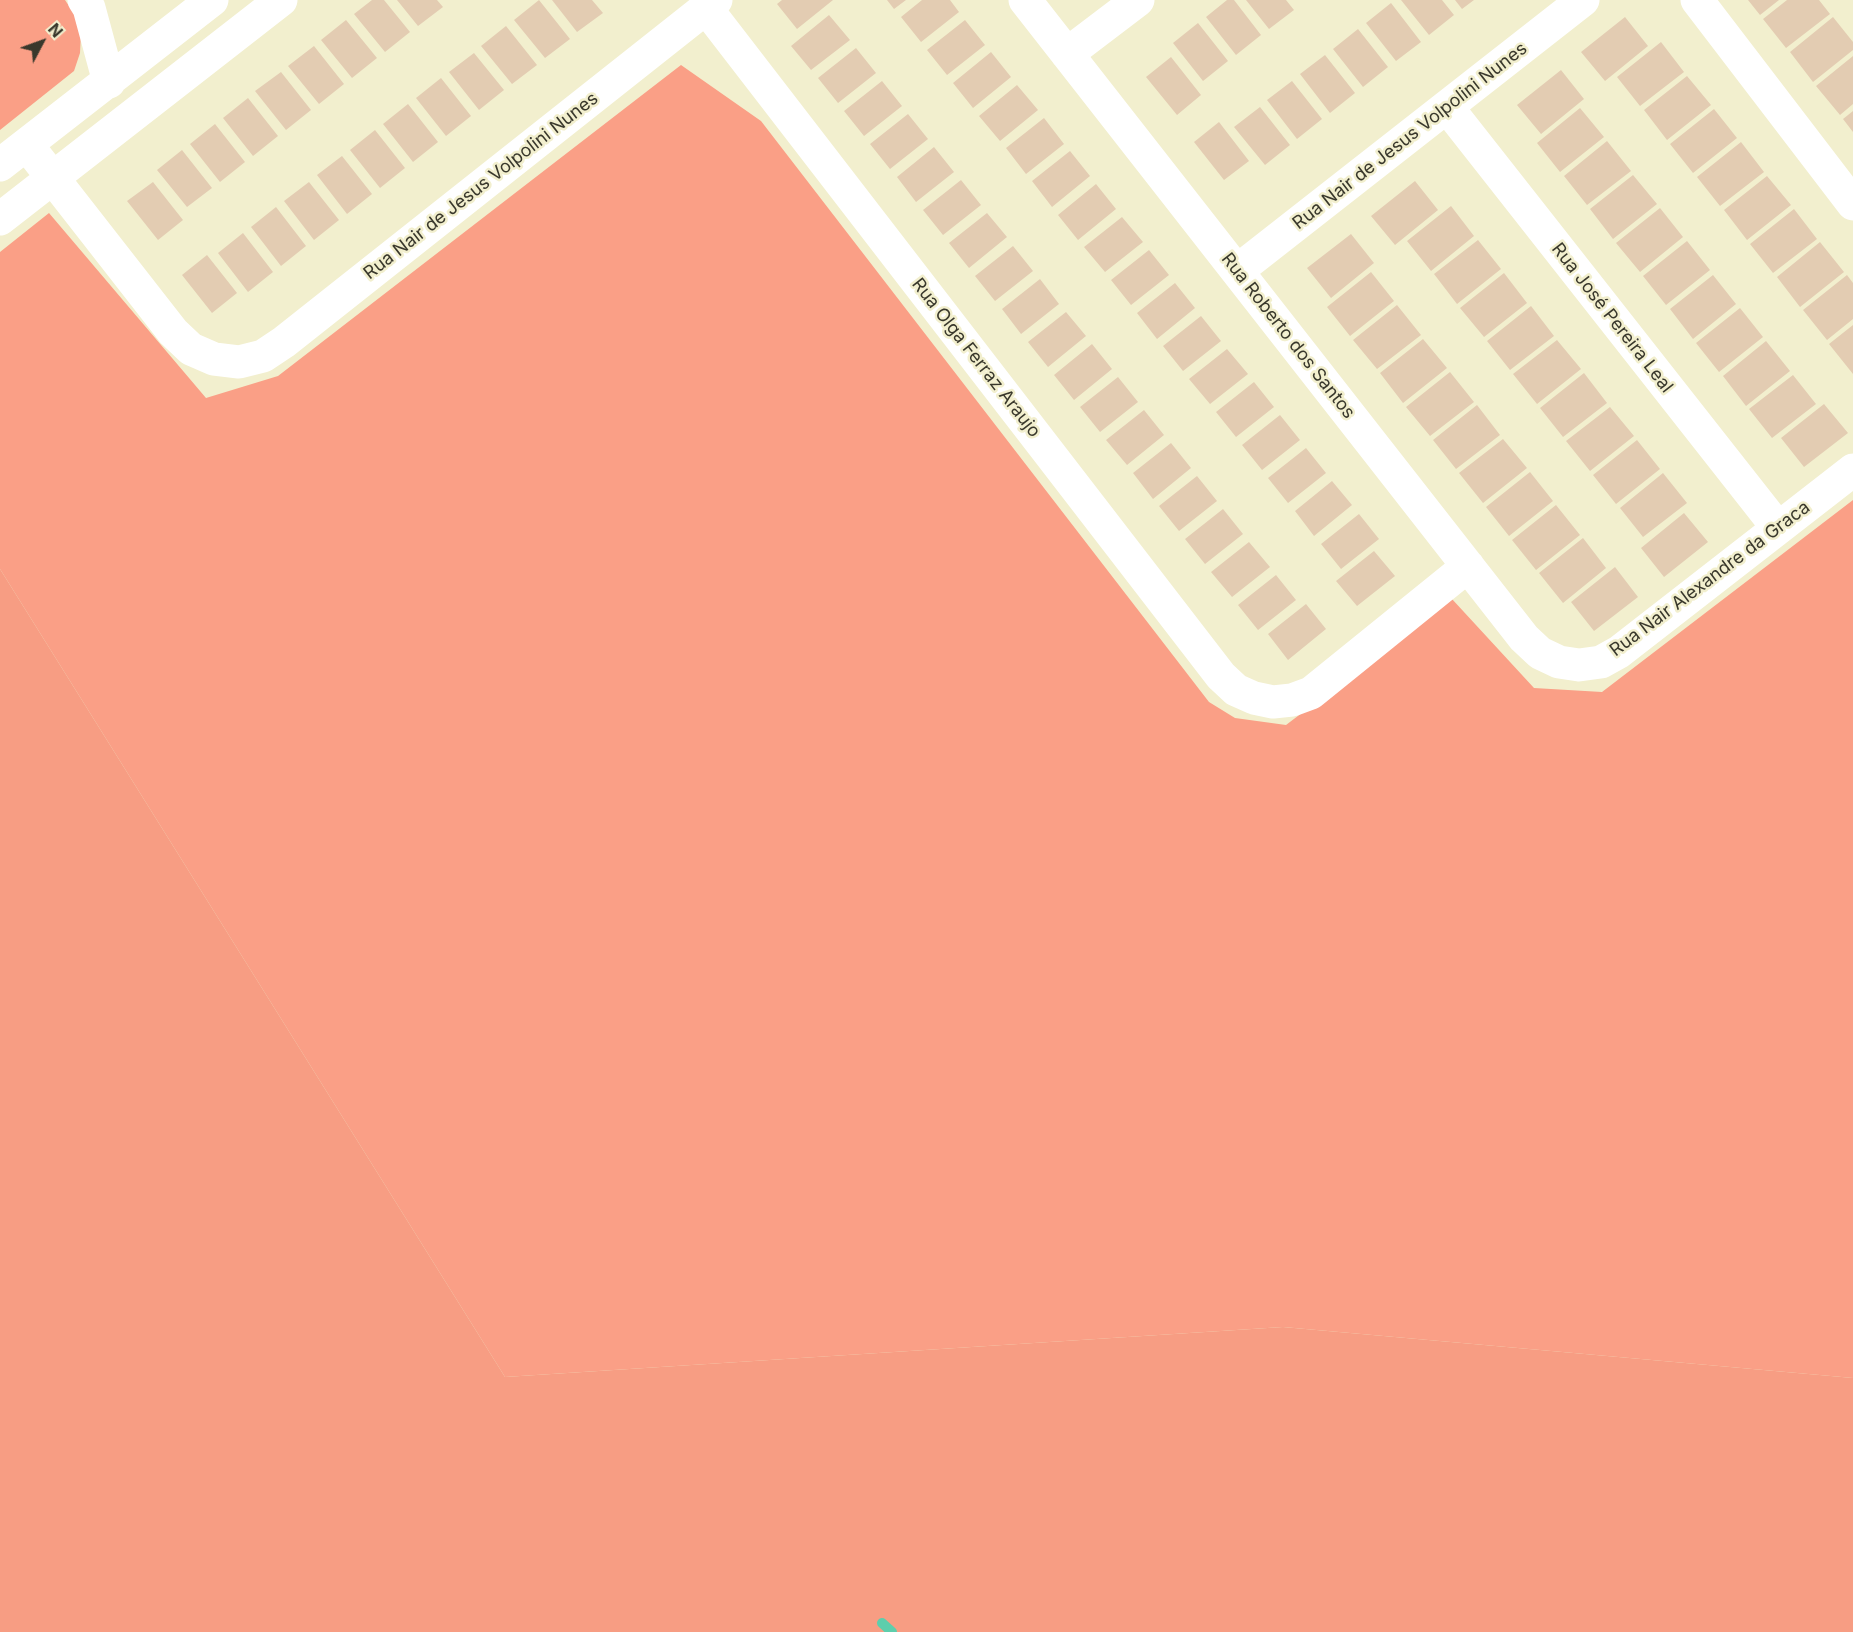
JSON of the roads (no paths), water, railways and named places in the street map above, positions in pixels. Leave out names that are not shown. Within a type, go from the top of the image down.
[{"type":"street","points":[[84,0],[92,17],[109,82]]},
{"type":"street","points":[[0,165],[212,0]]},
{"type":"street","points":[[0,219],[281,0]]},
{"type":"street","name":"Rua Roberto dos Santos","points":[[1025,0],[1524,638],[1540,653],[1559,662]]},
{"type":"street","points":[[1067,54],[1138,0]]},
{"type":"street","name":"Rua Nair de Jesus Volpolini Nunes","points":[[1237,271],[1583,0]]},
{"type":"street","points":[[1697,0],[1853,204]]},
{"type":"street","name":"Rua Nair de Jesus Volpolini Nunes","points":[[53,178],[172,332],[191,349],[214,359],[239,362],[263,356],[284,342],[711,4]]},
{"type":"street","name":"Rua Olga Ferraz Araujo","points":[[711,4],[1221,676],[1236,690],[1254,698],[1273,702],[1292,700],[1311,693],[1468,566]]},
{"type":"street","name":"Rua José Pereira Leal","points":[[1447,107],[1778,528]]},
{"type":"street","points":[[27,145],[53,178]]},
{"type":"street","name":"Rua Nair Alexandre da Graca","points":[[1559,662],[1580,665],[1600,662],[1619,652],[1853,470]]},
{"type":"waterway","points":[[882,1623],[892,1632]]}]
